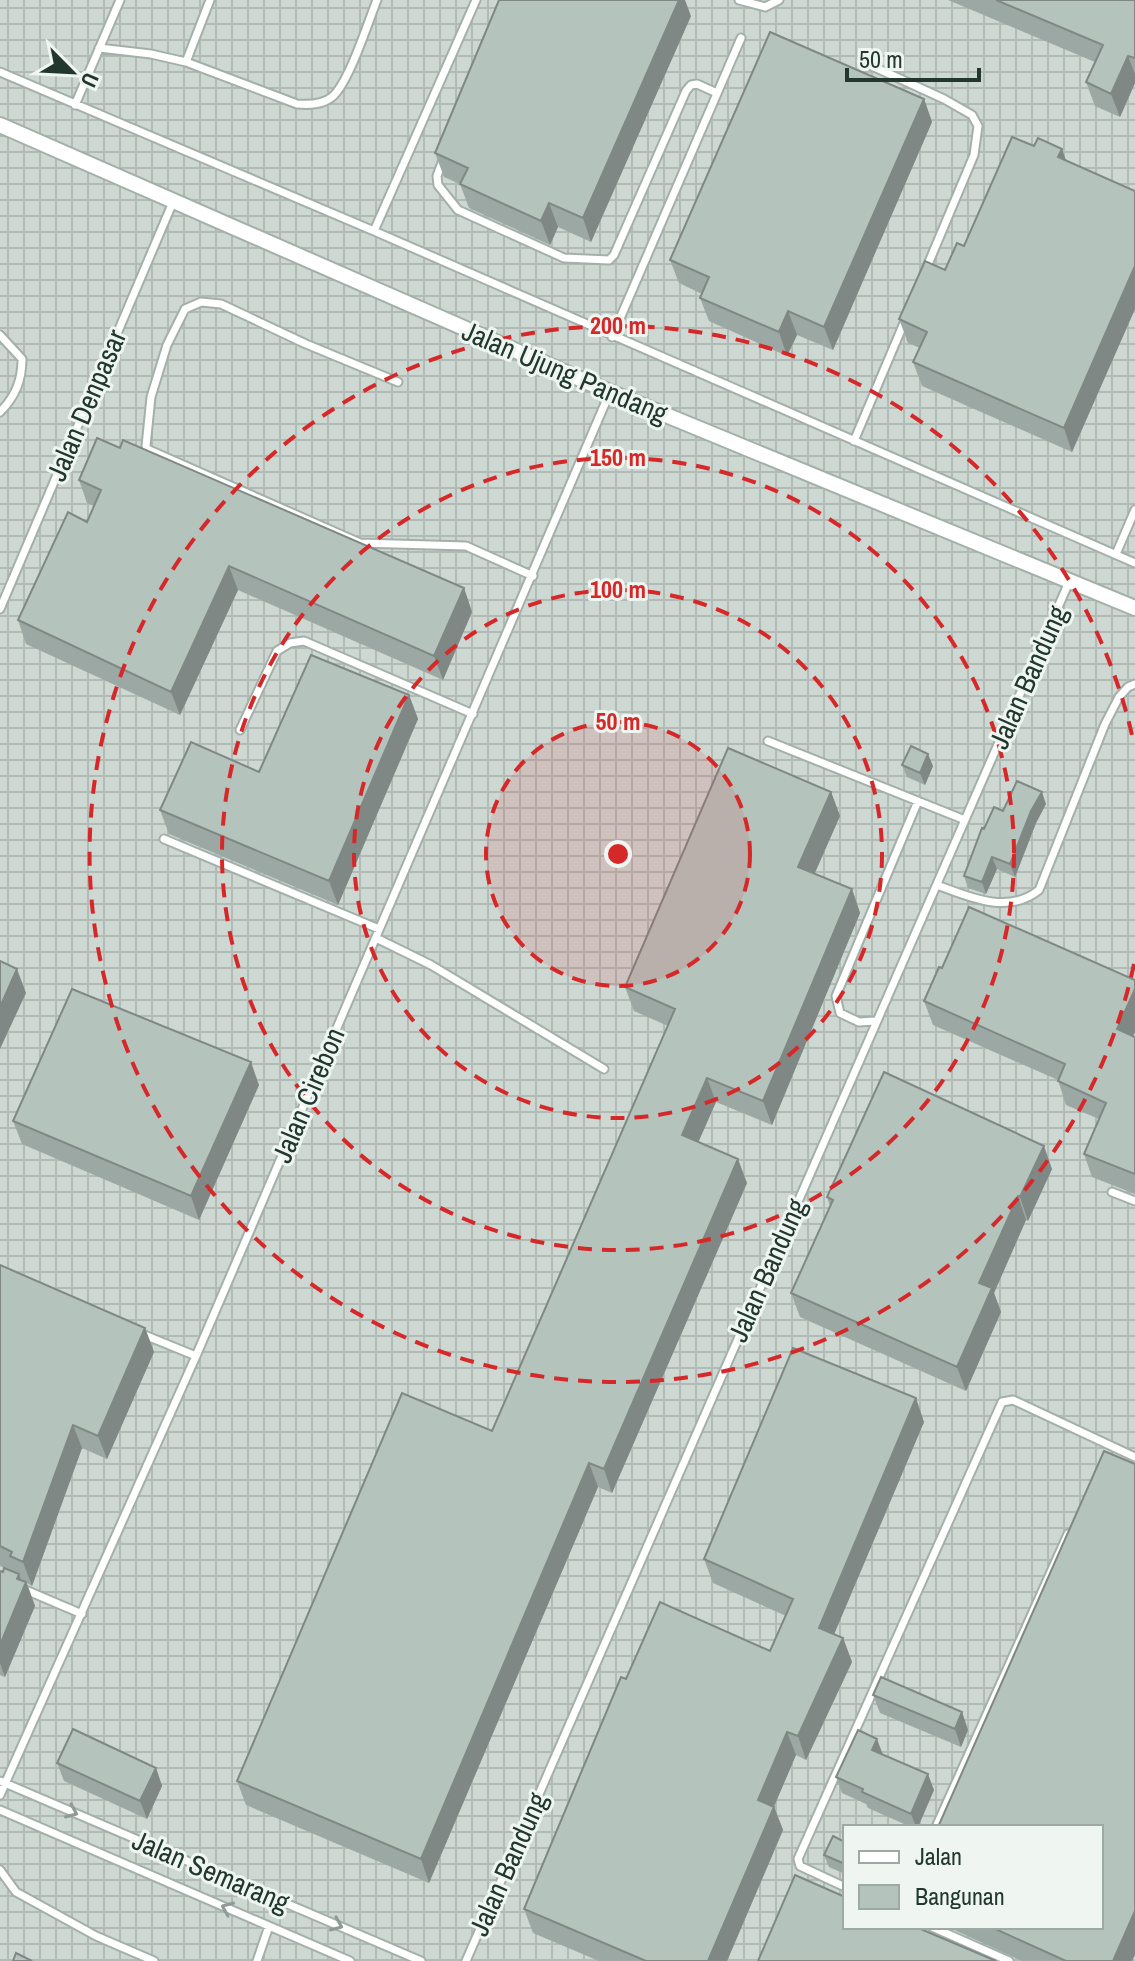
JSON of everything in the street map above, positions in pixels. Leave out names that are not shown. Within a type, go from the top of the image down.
[{"type":"street","name":"Jalan Ujung Pandang","points":[[0,125],[610,392],[1135,608]]},
{"type":"lane","points":[[75,105],[120,0]]},
{"type":"lane","points":[[186,62],[210,0]]},
{"type":"lane","points":[[99,48],[186,62],[297,104],[313,105],[333,97],[347,75],[377,0]]},
{"type":"lane","points":[[374,231],[476,0]]},
{"type":"lane","points":[[739,0],[765,7],[779,0]]},
{"type":"lane","points":[[612,337],[741,38]]},
{"type":"lane","points":[[872,66],[972,115],[978,126],[974,155],[920,284]]},
{"type":"lane","points":[[0,72],[374,231],[1135,563]]},
{"type":"lane","points":[[449,147],[437,180],[456,209],[564,258],[609,260],[614,255],[686,91],[697,84],[717,93]]},
{"type":"lane","name":"Jalan Denpasar","points":[[0,609],[173,202]]},
{"type":"lane","points":[[398,382],[221,304],[201,302],[185,309],[167,345],[151,397],[146,446],[360,543],[466,546],[533,576]]},
{"type":"lane","points":[[854,441],[908,312]]},
{"type":"lane","points":[[0,335],[22,359],[22,374],[12,400],[0,412]]},
{"type":"lane","name":"Jalan Cirebon","points":[[0,1795],[3,1782],[82,1614],[196,1356],[610,392]]},
{"type":"lane","points":[[1116,554],[1135,510]]},
{"type":"lane","name":"Jalan Bandung","points":[[466,1961],[1070,580]]},
{"type":"lane","points":[[240,730],[277,651],[290,643],[304,641],[473,714]]},
{"type":"lane","points":[[937,885],[981,902],[1003,903],[1033,895],[1039,890],[1105,724],[1119,697],[1135,684]]},
{"type":"lane","points":[[768,741],[965,820]]},
{"type":"lane","points":[[875,1021],[859,1022],[840,1013],[836,996],[918,801]]},
{"type":"lane","points":[[164,839],[379,929]]},
{"type":"lane","points":[[376,938],[431,965],[604,1069]]},
{"type":"lane","points":[[1112,1192],[1135,1201]]},
{"type":"lane","points":[[140,1333],[196,1356]]},
{"type":"lane","points":[[843,1886],[800,1866],[798,1859],[999,1408],[1006,1400],[1013,1400],[1135,1457]]},
{"type":"lane","points":[[1101,1459],[1108,1445]]},
{"type":"lane","points":[[937,1825],[1070,1530]]},
{"type":"lane","points":[[14,1585],[82,1614]]},
{"type":"lane","name":"Jalan Semarang","points":[[3,1782],[421,1961]]},
{"type":"lane","name":"Jalan Semarang","points":[[0,1810],[350,1961]]},
{"type":"lane","points":[[0,1870],[16,1892],[96,1936],[154,1961]]},
{"type":"lane","points":[[257,1961],[269,1926]]},
{"type":"lane","points":[[937,1929],[1009,1961]]},
{"type":"shaded area","points":[[0,0],[1135,0],[1135,1961],[0,1961]]},
{"type":"building","points":[[499,0],[679,0],[583,218],[549,203],[541,221],[460,184],[468,168],[435,153]]},
{"type":"building","points":[[996,0],[1135,0],[1135,58],[1128,56],[1111,94],[1086,82],[1103,45]]},
{"type":"building","points":[[770,32],[924,99],[824,327],[788,311],[779,332],[700,298],[709,277],[670,260]]},
{"type":"building","points":[[1012,137],[1034,146],[1038,138],[1062,149],[1058,157],[1135,191],[1135,266],[1064,428],[913,362],[927,332],[899,319],[925,261],[945,270],[957,243],[964,246]]},
{"type":"building","points":[[97,438],[120,448],[123,440],[464,588],[434,656],[229,566],[171,692],[18,620],[68,512],[87,522],[101,490],[79,480]]},
{"type":"building","points":[[311,655],[409,695],[329,881],[160,810],[191,742],[259,772]]},
{"type":"building","points":[[911,746],[928,754],[920,773],[902,765]]},
{"type":"building","points":[[728,748],[831,792],[798,867],[852,889],[763,1101],[707,1078],[682,1135],[738,1159],[604,1469],[589,1463],[421,1859],[237,1781],[402,1393],[492,1431],[675,1009],[625,987]]},
{"type":"building","points":[[1017,781],[1042,792],[1010,864],[992,857],[982,882],[964,876],[982,828],[994,807],[1003,811]]},
{"type":"building","points":[[969,907],[1135,980],[1135,989],[1117,1029],[1135,1037],[1135,1174],[1084,1154],[1106,1103],[1058,1081],[1065,1064],[924,1001]]},
{"type":"building","points":[[0,961],[17,969],[0,1007]]},
{"type":"building","points":[[72,989],[251,1062],[191,1196],[13,1121]]},
{"type":"building","points":[[884,1072],[1044,1146],[979,1283],[992,1288],[957,1367],[791,1293],[833,1200],[827,1197]]},
{"type":"building","points":[[0,1265],[145,1328],[98,1436],[73,1425],[23,1562],[10,1556],[12,1552],[0,1546]]},
{"type":"building","points":[[793,1348],[916,1398],[819,1628],[843,1638],[798,1736],[787,1732],[758,1800],[774,1807],[708,1961],[646,1961],[524,1909],[621,1677],[626,1679],[660,1602],[770,1651],[793,1599],[704,1559]]},
{"type":"building","points":[[1104,1451],[1135,1464],[1135,1911],[1113,1961],[1066,1961],[995,1929],[1103,1929],[1103,1825],[939,1825]]},
{"type":"building","points":[[4,1568],[19,1574],[17,1579],[26,1582],[0,1645],[0,1571],[3,1572]]},
{"type":"building","points":[[881,1677],[962,1712],[955,1729],[873,1695]]},
{"type":"building","points":[[73,1729],[156,1768],[140,1801],[57,1763]]},
{"type":"building","points":[[858,1730],[877,1739],[872,1750],[928,1774],[911,1814],[836,1777]]},
{"type":"building","points":[[833,1836],[843,1841],[843,1863],[824,1855]]},
{"type":"building","points":[[795,1875],[843,1896],[843,1929],[921,1929],[996,1961],[758,1961]]},
{"type":"building","points":[[16,1953],[32,1961],[13,1961]]}]
